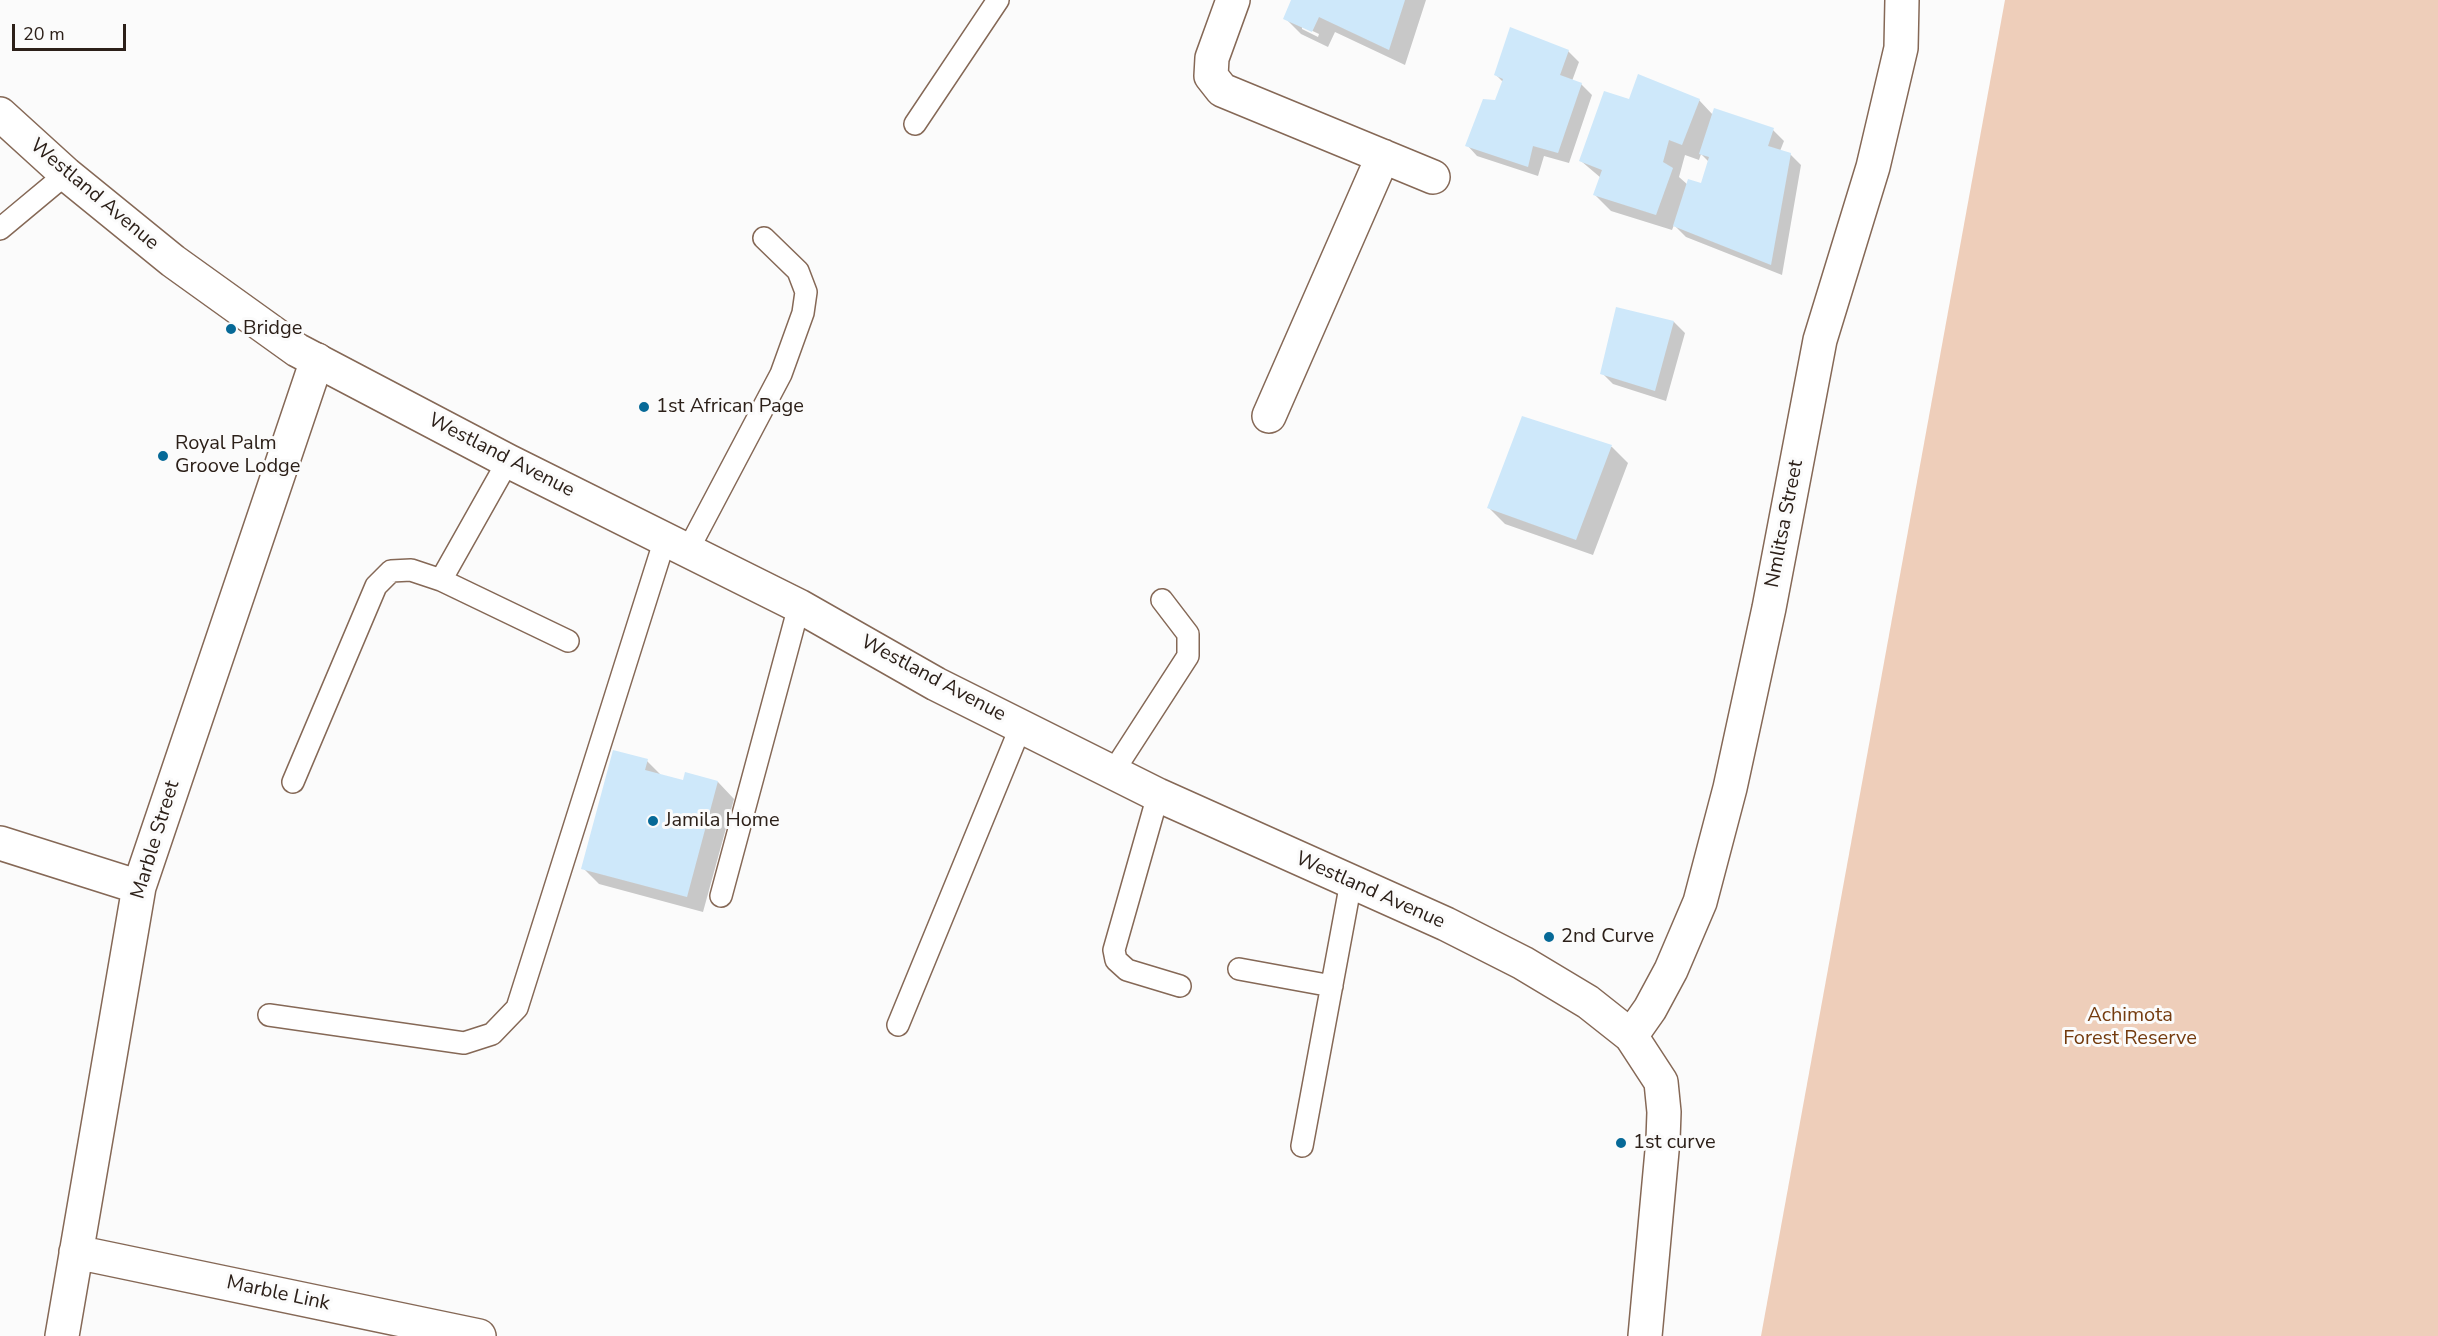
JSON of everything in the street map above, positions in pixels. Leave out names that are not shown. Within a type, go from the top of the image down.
[{"type":"street","points":[[1233,0],[1212,58],[1211,75],[1222,90],[1433,177]]},
{"type":"street","name":"Nmlitsa Street","points":[[1631,1036],[1650,1009],[1671,970],[1703,891],[1730,788],[1769,608],[1820,340],[1873,167],[1901,48],[1902,0]]},
{"type":"street","name":"Westland Avenue","points":[[0,114],[66,174],[172,261],[297,350],[508,461],[799,606],[936,684],[1158,795],[1446,924],[1523,963],[1588,1002],[1631,1036],[1661,1082],[1664,1112],[1645,1336]]},
{"type":"street","points":[[1269,416],[1383,156]]},
{"type":"street","name":"Marble Street","points":[[62,1336],[139,887],[317,360]]},
{"type":"street","points":[[0,843],[139,887]]},
{"type":"street","name":"Marble Link","points":[[76,1252],[479,1336]]},
{"type":"lane","points":[[915,124],[998,0]]},
{"type":"lane","points":[[0,229],[66,174]]},
{"type":"lane","points":[[269,1015],[464,1043],[492,1034],[517,1008],[676,545],[781,374],[803,313],[806,292],[798,271],[764,238]]},
{"type":"lane","points":[[441,580],[508,461]]},
{"type":"lane","points":[[293,782],[376,586],[391,571],[411,570],[441,580],[568,641]]},
{"type":"lane","points":[[1113,772],[1188,656],[1188,634],[1162,600]]},
{"type":"lane","points":[[721,896],[799,606]]},
{"type":"lane","points":[[898,1025],[1021,726]]},
{"type":"lane","points":[[1158,795],[1114,950],[1116,960],[1127,970],[1180,986]]},
{"type":"lane","points":[[1302,1146],[1351,882]]},
{"type":"lane","points":[[1239,969],[1332,986]]},
{"type":"green space","name":"Achimota Forest Reserve","points":[[2005,0],[2438,0],[2438,1336],[1761,1336]]},
{"type":"building","points":[[1291,0],[1405,0],[1389,50],[1319,17],[1312,32],[1283,19]]},
{"type":"building","points":[[1510,27],[1569,50],[1560,75],[1582,83],[1558,153],[1533,146],[1528,167],[1465,146],[1483,99],[1495,100],[1503,79],[1494,75]]},
{"type":"building","points":[[1638,74],[1700,99],[1682,145],[1669,140],[1663,162],[1673,168],[1656,215],[1593,195],[1602,170],[1579,161],[1604,91],[1629,99]]},
{"type":"building","points":[[1714,108],[1774,128],[1768,146],[1791,153],[1771,265],[1673,226],[1688,179],[1701,183],[1709,157],[1699,154]]},
{"type":"building","points":[[1616,307],[1674,321],[1655,391],[1600,374]]},
{"type":"building","points":[[1522,416],[1612,445],[1576,540],[1487,508]]},
{"type":"building","points":[[613,750],[648,759],[645,770],[683,780],[685,772],[718,781],[687,897],[581,869]]},
{"type":"place","name":"Bridge","points":[[231,329]]},
{"type":"place","name":"1st African Page","points":[[644,407]]},
{"type":"place","name":"Royal Palm Groove Lodge","points":[[163,456]]},
{"type":"place","name":"Jamila Home","points":[[653,821]]},
{"type":"place","name":"2nd Curve","points":[[1549,937]]},
{"type":"place","name":"1st curve","points":[[1621,1143]]}]
